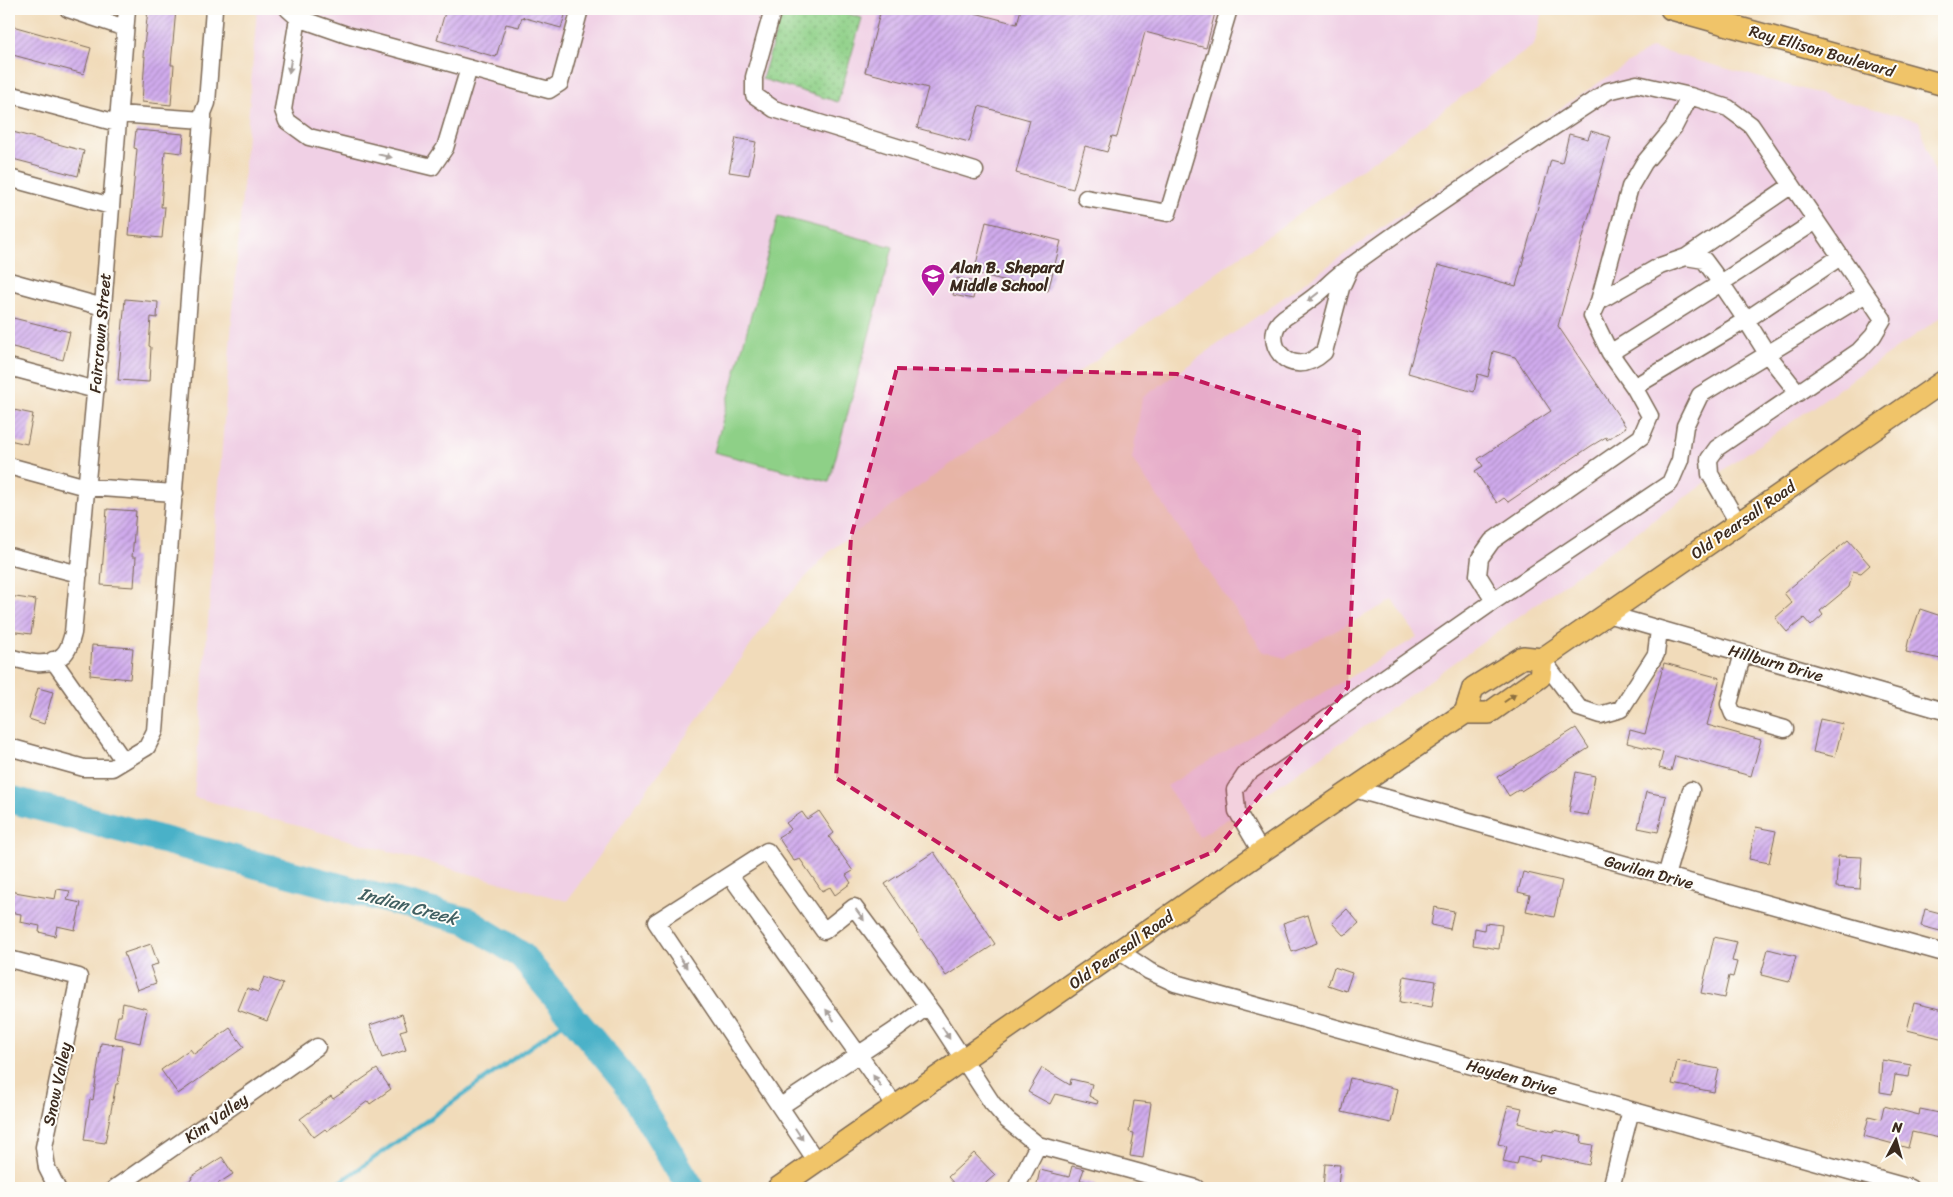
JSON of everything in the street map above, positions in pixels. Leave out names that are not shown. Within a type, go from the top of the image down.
[{"type":"main road","name":"Ray Ellison Boulevard","points":[[1671,9],[1944,84]]},
{"type":"main road","name":"Old Pearsall Road","points":[[1542,659],[1944,381]]},
{"type":"main road","points":[[1523,657],[1542,659],[1540,677],[1517,694],[1489,713],[1465,712],[1474,688],[1523,657]]},
{"type":"main road","name":"Old Pearsall Road","points":[[778,1188],[1465,712]]},
{"type":"street","points":[[68,9],[125,28]]},
{"type":"street","name":"Faircrown Street","points":[[58,658],[68,648],[73,633],[96,390],[127,9]]},
{"type":"street","points":[[9,747],[84,768],[112,768],[147,747],[155,731],[175,493],[203,113],[207,103],[214,9]]},
{"type":"street","points":[[469,68],[445,148],[432,167],[308,138],[287,121],[283,110],[293,13],[347,35],[469,68],[549,90],[560,83],[580,9]]},
{"type":"street","points":[[772,9],[754,77],[754,95],[774,109],[975,171]]},
{"type":"street","points":[[1086,198],[1168,213],[1229,9]]},
{"type":"street","points":[[1351,266],[1341,288],[1324,352],[1309,363],[1291,363],[1284,358],[1274,342],[1276,327],[1281,320],[1315,296],[1351,266],[1440,202],[1608,91],[1637,84],[1690,96],[1728,108],[1751,125],[1883,319],[1873,336],[1859,351],[1717,448],[1709,459],[1710,474],[1738,523]]},
{"type":"street","points":[[9,94],[118,118],[203,120]]},
{"type":"street","points":[[1494,601],[1478,575],[1480,558],[1492,541],[1641,437],[1650,416],[1634,388],[1610,353],[1592,316],[1599,301],[1630,187],[1644,163],[1674,126],[1690,96]]},
{"type":"street","points":[[9,178],[111,206]]},
{"type":"street","points":[[1599,301],[1660,266],[1686,257],[1792,186]]},
{"type":"street","points":[[1610,353],[1816,221]]},
{"type":"street","points":[[1686,257],[1704,260],[1768,355],[1798,393]]},
{"type":"street","points":[[1634,388],[1746,320],[1840,257]]},
{"type":"street","points":[[9,281],[103,307]]},
{"type":"street","points":[[1261,852],[1237,811],[1235,790],[1245,775],[1494,601],[1670,483],[1680,460],[1685,426],[1700,395],[1866,294]]},
{"type":"street","points":[[9,367],[96,390]]},
{"type":"street","points":[[9,466],[86,487],[175,493]]},
{"type":"street","points":[[9,556],[79,574]]},
{"type":"street","name":"Hillburn Drive","points":[[1607,614],[1944,711]]},
{"type":"street","points":[[1542,659],[1579,708],[1600,715],[1622,709],[1656,654],[1660,630]]},
{"type":"street","points":[[1742,653],[1729,704],[1733,714],[1785,729]]},
{"type":"street","points":[[9,657],[40,664],[58,658],[123,760]]},
{"type":"street","name":"Gavilan Drive","points":[[1354,789],[1944,954]]},
{"type":"street","points":[[1666,876],[1691,790]]},
{"type":"street","points":[[817,1162],[656,922],[767,851],[824,931],[854,907],[928,1006],[992,1103],[1007,1120],[1038,1145],[1196,1188]]},
{"type":"street","points":[[730,875],[896,1107]]},
{"type":"street","name":"Hayden Drive","points":[[1120,951],[1149,971],[1175,983],[1910,1188]]},
{"type":"street","name":"Snow Valley","points":[[9,959],[79,977],[44,1147],[47,1168],[57,1188]]},
{"type":"street","points":[[780,1106],[894,1031],[928,1006]]},
{"type":"street","name":"Kim Valley","points":[[115,1188],[317,1047]]},
{"type":"street","points":[[1611,1188],[1631,1110]]},
{"type":"street","points":[[1016,1188],[1038,1145]]},
{"type":"highlighted area","points":[[897,368],[1177,374],[1359,432],[1348,687],[1215,851],[1059,919],[836,778],[851,537]]},
{"type":"shaded area","points":[[257,9],[1532,9],[1543,12],[1534,45],[831,550],[779,606],[567,901],[194,797]]},
{"type":"shaded area","points":[[1651,48],[1919,121],[1944,208],[1944,315],[1733,463],[1380,716],[1199,837],[1167,786],[1417,637],[1393,600],[1285,658],[1263,651],[1132,459],[1142,398],[1390,222]]},
{"type":"green space","points":[[783,9],[832,9],[862,18],[838,102],[762,79]]},
{"type":"green space","points":[[778,216],[893,247],[829,482],[714,452]]},
{"type":"building","points":[[148,9],[176,9],[171,65],[174,65],[171,105],[142,102],[145,56],[143,56]]},
{"type":"building","points":[[446,9],[567,9],[561,28],[522,17],[519,27],[506,24],[496,57],[437,40]]},
{"type":"building","points":[[881,9],[929,9],[948,14],[949,9],[960,9],[1017,24],[1021,9],[1216,9],[1206,48],[1145,32],[1117,137],[1112,136],[1107,152],[1085,146],[1073,189],[1016,173],[1030,120],[979,106],[969,142],[917,128],[928,88],[865,72]]},
{"type":"building","points":[[9,25],[91,48],[84,74],[9,54]]},
{"type":"building","points":[[136,130],[184,134],[182,153],[165,151],[161,207],[165,207],[162,238],[129,235],[137,149],[134,148]]},
{"type":"building","points":[[9,131],[84,151],[78,176],[9,158]]},
{"type":"building","points":[[1591,131],[1611,137],[1558,326],[1626,427],[1607,440],[1606,437],[1591,446],[1508,502],[1504,498],[1497,503],[1475,471],[1483,466],[1478,459],[1551,411],[1515,357],[1493,351],[1488,377],[1478,374],[1474,392],[1408,373],[1438,265],[1516,286],[1551,160],[1562,163],[1569,134],[1588,139]]},
{"type":"building","points":[[736,138],[756,142],[749,175],[729,172]]},
{"type":"building","points":[[986,222],[1061,241],[1048,291],[974,273]]},
{"type":"building","points":[[957,278],[976,282],[973,299],[953,295]]},
{"type":"building","points":[[125,299],[158,302],[157,318],[151,317],[149,382],[118,380]]},
{"type":"building","points":[[9,317],[70,332],[63,360],[9,346]]},
{"type":"building","points":[[9,409],[33,414],[27,444],[9,440]]},
{"type":"building","points":[[107,509],[136,511],[132,557],[136,557],[134,587],[101,585]]},
{"type":"building","points":[[1848,540],[1870,565],[1861,573],[1853,571],[1849,587],[1820,611],[1823,615],[1811,626],[1804,618],[1787,632],[1775,618],[1792,603],[1784,593]]},
{"type":"building","points":[[9,596],[36,600],[31,634],[9,631]]},
{"type":"building","points":[[1920,609],[1944,617],[1944,646],[1941,659],[1906,652]]},
{"type":"building","points":[[92,645],[133,648],[130,679],[90,675]]},
{"type":"building","points":[[1664,663],[1720,678],[1707,725],[1761,740],[1751,776],[1675,756],[1671,771],[1659,768],[1663,752],[1627,743],[1630,730],[1645,734]]},
{"type":"building","points":[[38,688],[53,692],[44,724],[29,719]]},
{"type":"building","points":[[1820,719],[1843,724],[1835,757],[1813,752]]},
{"type":"building","points":[[1576,728],[1589,748],[1521,791],[1520,789],[1509,796],[1497,777]]},
{"type":"building","points":[[1576,772],[1595,776],[1588,815],[1569,812]]},
{"type":"building","points":[[1646,792],[1666,796],[1658,832],[1638,828]]},
{"type":"building","points":[[819,811],[834,833],[829,837],[853,871],[846,875],[851,883],[835,895],[830,887],[822,891],[800,859],[794,861],[778,837],[791,829],[786,823],[802,812],[807,819]]},
{"type":"building","points":[[1756,827],[1776,831],[1769,863],[1749,859]]},
{"type":"building","points":[[934,852],[995,944],[946,976],[885,884]]},
{"type":"building","points":[[1838,856],[1862,857],[1860,889],[1836,887]]},
{"type":"building","points":[[1523,872],[1562,881],[1554,917],[1526,911],[1530,895],[1518,892]]},
{"type":"building","points":[[57,889],[70,891],[67,900],[81,903],[75,930],[57,926],[55,936],[39,932],[40,926],[20,922],[21,914],[9,912],[9,891],[55,899]]},
{"type":"building","points":[[1434,907],[1454,911],[1450,929],[1431,925]]},
{"type":"building","points":[[1347,909],[1359,923],[1343,935],[1332,923]]},
{"type":"building","points":[[1925,909],[1944,914],[1944,932],[1921,926]]},
{"type":"building","points":[[1308,915],[1317,943],[1292,952],[1283,923]]},
{"type":"building","points":[[1485,923],[1502,925],[1499,949],[1473,945],[1475,928],[1484,930]]},
{"type":"building","points":[[1714,937],[1737,942],[1732,961],[1737,962],[1733,977],[1729,976],[1724,998],[1701,993]]},
{"type":"building","points":[[151,944],[158,964],[150,966],[156,983],[137,990],[124,953]]},
{"type":"building","points":[[1768,949],[1796,956],[1789,982],[1761,975]]},
{"type":"building","points":[[1334,967],[1352,973],[1346,991],[1328,985]]},
{"type":"building","points":[[1404,976],[1436,981],[1432,1007],[1400,1002]]},
{"type":"building","points":[[264,977],[283,984],[267,1021],[238,1010],[247,988],[258,992]]},
{"type":"building","points":[[123,1003],[147,1009],[140,1043],[114,1037],[118,1016],[121,1016]]},
{"type":"building","points":[[1914,1003],[1944,1010],[1944,1039],[1907,1030]]},
{"type":"building","points":[[402,1014],[407,1029],[400,1031],[406,1050],[382,1058],[370,1025]]},
{"type":"building","points":[[230,1028],[244,1047],[178,1094],[161,1070],[190,1049],[194,1054]]},
{"type":"building","points":[[101,1043],[123,1046],[118,1084],[116,1084],[105,1143],[84,1140],[90,1099],[93,1100]]},
{"type":"building","points":[[1882,1060],[1911,1065],[1909,1077],[1895,1075],[1892,1094],[1880,1092]]},
{"type":"building","points":[[1677,1061],[1719,1069],[1714,1092],[1672,1084]]},
{"type":"building","points":[[1042,1068],[1070,1085],[1071,1079],[1092,1084],[1089,1096],[1098,1101],[1097,1104],[1055,1094],[1050,1104],[1028,1092]]},
{"type":"building","points":[[377,1069],[391,1089],[370,1104],[368,1101],[327,1131],[325,1129],[314,1137],[300,1119],[331,1096],[333,1099]]},
{"type":"building","points":[[1350,1078],[1398,1089],[1391,1123],[1342,1112]]},
{"type":"building","points":[[1134,1101],[1151,1103],[1143,1158],[1130,1156],[1134,1133],[1129,1132]]},
{"type":"building","points":[[1508,1105],[1522,1108],[1518,1123],[1554,1132],[1554,1130],[1582,1136],[1581,1143],[1593,1145],[1589,1165],[1541,1155],[1539,1162],[1519,1157],[1517,1165],[1503,1162],[1507,1146],[1498,1144]]},
{"type":"building","points":[[1884,1106],[1919,1115],[1920,1109],[1944,1114],[1944,1139],[1912,1132],[1908,1148],[1864,1136],[1869,1116],[1881,1119]]},
{"type":"building","points":[[974,1153],[995,1175],[980,1188],[958,1188],[948,1177]]},
{"type":"building","points":[[222,1157],[233,1174],[211,1188],[178,1188],[192,1179],[191,1177]]},
{"type":"building","points":[[1325,1164],[1340,1165],[1338,1188],[1323,1188]]},
{"type":"building","points":[[1072,1166],[1084,1169],[1080,1180],[1096,1184],[1096,1188],[1036,1188],[1040,1170],[1069,1177]]},
{"type":"waterway","name":"Indian Creek","points":[[9,799],[467,921],[521,955],[625,1080],[691,1188]]},
{"type":"waterway","points":[[332,1188],[572,1017]]},
{"type":"place","name":"Alan B. Shepard Middle School","points":[[933,297]]}]
